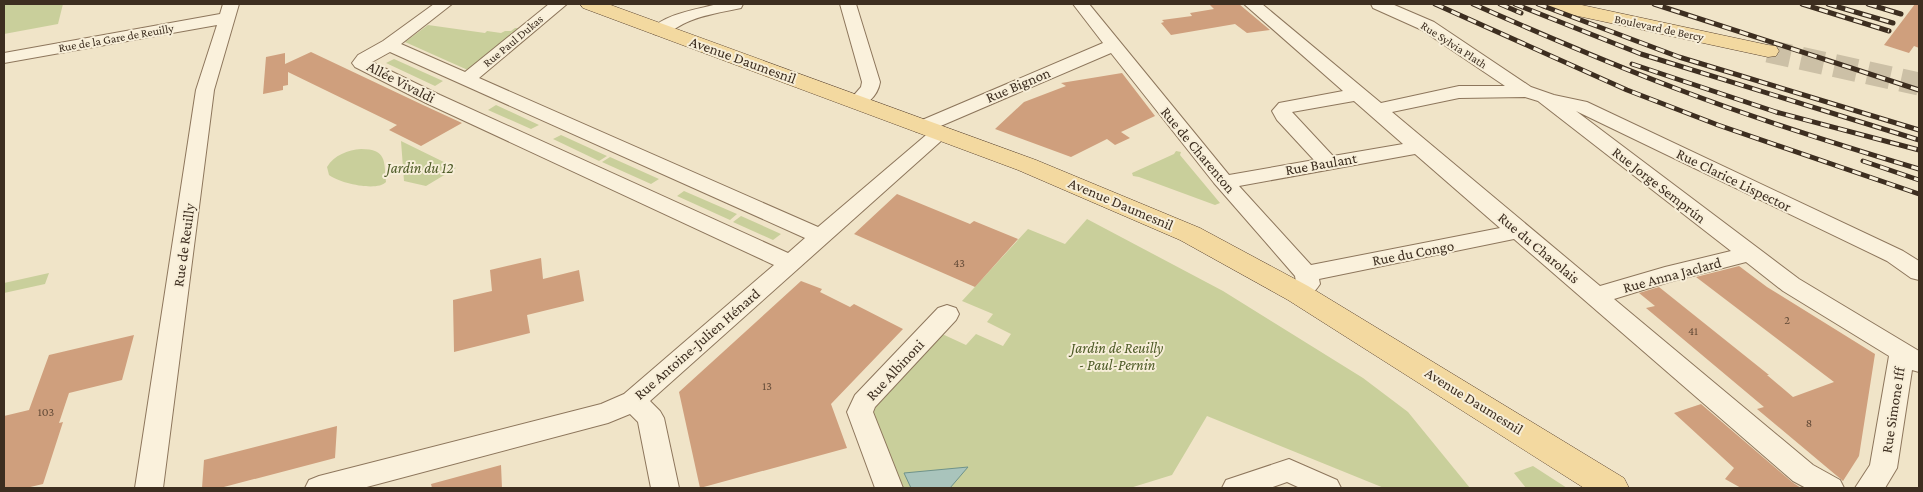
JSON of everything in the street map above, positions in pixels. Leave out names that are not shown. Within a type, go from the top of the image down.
[{"type":"main road","name":"Avenue Daumesnil","points":[[590,4],[1074,184],[1302,284],[1457,390],[1612,488]]},
{"type":"main road","name":"Boulevard de Bercy","points":[[1550,4],[1768,51]]},
{"type":"street","points":[[389,45],[444,4]]},
{"type":"street","name":"Rue Paul Dukas","points":[[467,78],[559,4]]},
{"type":"street","points":[[660,30],[679,20],[735,4]]},
{"type":"street","points":[[848,4],[871,82],[870,88],[857,102]]},
{"type":"street","name":"Rue de Charenton","points":[[1081,4],[1224,182],[1302,284]]},
{"type":"street","name":"Rue du Charolais","points":[[1252,4],[1803,473],[1830,488]]},
{"type":"street","name":"Rue Sylvia Plath","points":[[1379,4],[1428,26],[1536,94]]},
{"type":"street","name":"Rue de la Gare de Reuilly","points":[[4,58],[229,11]]},
{"type":"street","name":"Rue de Reuilly","points":[[149,488],[205,90],[229,11]]},
{"type":"street","name":"Allée Vivaldi","points":[[790,263],[425,95],[361,63],[389,45],[467,78],[821,237]]},
{"type":"street","name":"Rue Bignon","points":[[931,130],[1104,48],[1114,47]]},
{"type":"street","points":[[1376,110],[1459,92],[1536,94]]},
{"type":"street","points":[[1328,163],[1284,116],[1282,111],[1286,107],[1359,94]]},
{"type":"street","name":"Rue Jorge Semprún","points":[[1536,94],[1790,285],[1911,358]]},
{"type":"street","name":"Rue Clarice Lispector","points":[[1536,94],[1580,106],[1895,256],[1919,272]]},
{"type":"street","name":"Rue Antoine-Julien Hénard","points":[[319,488],[608,413],[633,400],[821,237],[931,130]]},
{"type":"street","name":"Rue Baulant","points":[[1224,182],[1419,146]]},
{"type":"street","name":"Rue du Congo","points":[[1302,284],[1520,231]]},
{"type":"street","name":"Rue Anna Jaclard","points":[[1595,296],[1665,275],[1749,254]]},
{"type":"street","name":"Rue Albinoni","points":[[890,488],[860,412],[864,402],[947,314]]},
{"type":"street","name":"Rue Simone Iff","points":[[1876,478],[1911,358]]},
{"type":"street","points":[[633,400],[652,418],[665,488]]},
{"type":"street","points":[[1236,488],[1288,470],[1327,488]]},
{"type":"green space","points":[[4,4],[63,4],[58,24],[4,34]]},
{"type":"green space","points":[[428,25],[485,33],[487,31],[501,33],[520,28],[470,71],[405,42]]},
{"type":"green space","points":[[394,59],[443,81],[435,86],[386,63]]},
{"type":"green space","points":[[496,105],[539,125],[531,129],[488,110]]},
{"type":"green space","points":[[561,135],[607,156],[599,161],[553,139]]},
{"type":"green space","name":"Jardin du 12","points":[[401,141],[456,168],[426,186],[404,181]]},
{"type":"green space","points":[[361,149],[376,151],[380,154],[384,162],[386,182],[375,186],[358,185],[341,181],[329,175],[327,167],[333,159],[346,152]]},
{"type":"green space","points":[[1176,151],[1181,152],[1180,155],[1220,203],[1215,205],[1133,176],[1132,173],[1174,154]]},
{"type":"green space","points":[[610,157],[659,179],[651,184],[602,162]]},
{"type":"green space","points":[[684,191],[737,214],[730,220],[677,196]]},
{"type":"green space","points":[[741,216],[781,234],[773,240],[733,222]]},
{"type":"green space","name":"Jardin de Reuilly - Paul-Pernin","points":[[1087,219],[1223,291],[1363,378],[1408,412],[1470,488],[1384,488],[1207,416],[1172,475],[1130,488],[901,488],[867,409],[940,333],[966,345],[976,334],[1003,346],[1011,334],[987,322],[993,314],[962,301],[1028,229],[1065,244]]},
{"type":"green space","points":[[49,273],[45,284],[4,293],[4,283]]},
{"type":"green space","points":[[1533,466],[1567,488],[1526,488],[1514,473]]},
{"type":"water","points":[[968,467],[950,488],[911,488],[904,473]]},
{"type":"building","points":[[1209,4],[1239,4],[1270,30],[1247,33],[1235,24],[1171,35],[1161,23],[1164,22],[1162,20],[1192,16],[1190,13],[1214,9]]},
{"type":"building","points":[[1915,4],[1919,4],[1919,48],[1914,46],[1909,53],[1884,45]]},
{"type":"building","points":[[311,52],[462,123],[421,146],[389,130],[397,125],[288,72],[288,85],[283,86],[283,90],[263,94],[266,57],[285,53],[285,64]]},
{"type":"building","points":[[1122,73],[1155,116],[1121,132],[1130,138],[1115,145],[1107,139],[1071,157],[995,129],[1024,102],[1066,86],[1061,83]]},
{"type":"building","points":[[897,194],[970,224],[974,221],[1018,239],[975,287],[854,234]]},
{"type":"building","points":[[541,258],[543,279],[579,270],[584,301],[527,315],[530,333],[454,352],[453,300],[492,291],[490,270]]},
{"type":"building","points":[[1739,266],[1767,287],[1875,354],[1859,456],[1843,481],[1757,409],[1764,407],[1646,308],[1655,306],[1639,293],[1659,287],[1769,375],[1767,375],[1793,397],[1834,382],[1696,277]]},
{"type":"building","points":[[801,281],[822,289],[820,292],[850,307],[854,304],[903,329],[831,404],[847,448],[700,488],[679,392]]},
{"type":"building","points":[[134,335],[122,380],[69,393],[59,423],[63,422],[43,484],[26,488],[4,488],[4,416],[29,410],[49,355]]},
{"type":"building","points":[[1701,404],[1801,488],[1741,488],[1725,479],[1734,468],[1674,413]]},
{"type":"building","points":[[337,426],[335,458],[220,488],[202,488],[204,460]]},
{"type":"building","points":[[501,465],[502,488],[432,488],[431,484]]},
{"type":"tunnel","points":[[1768,51],[1919,84]]},
{"type":"railway","points":[[1435,4],[1627,90],[1718,125],[1919,194]]},
{"type":"railway","points":[[1473,4],[1550,38],[1710,101],[1799,132],[1919,169]]},
{"type":"railway","points":[[1500,4],[1521,13]]},
{"type":"railway","points":[[1515,4],[1641,54],[1919,140]]},
{"type":"railway","points":[[1538,4],[1679,57],[1919,130]]},
{"type":"railway","points":[[1654,4],[1919,90]]},
{"type":"railway","points":[[1802,4],[1889,31]]},
{"type":"railway","points":[[1828,4],[1893,23]]},
{"type":"railway","points":[[1868,4],[1901,14]]},
{"type":"railway","points":[[1632,64],[1776,112],[1919,150]]},
{"type":"railway","points":[[1863,161],[1919,180]]}]
